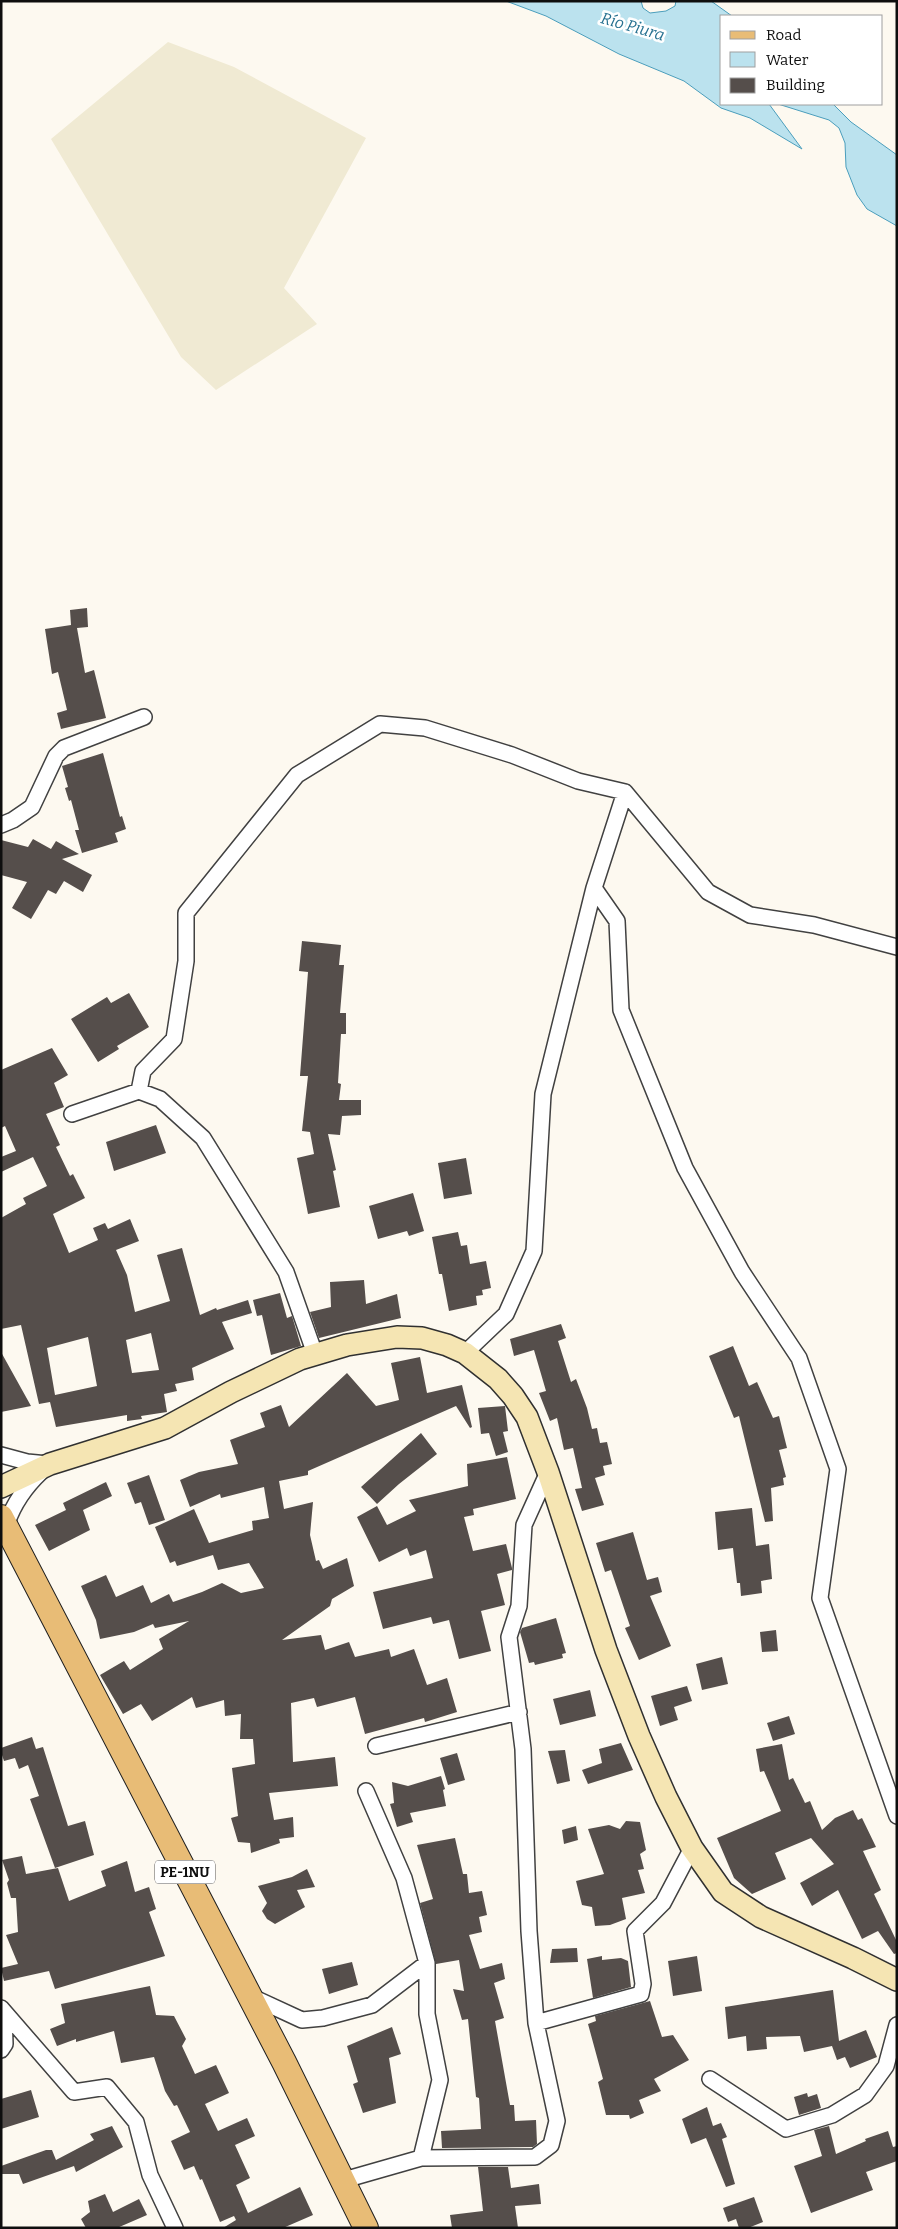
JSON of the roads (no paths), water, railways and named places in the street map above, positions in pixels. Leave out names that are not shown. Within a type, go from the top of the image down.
[{"type":"main road","points":[[1,1487],[50,1464],[165,1428],[231,1392],[300,1359],[315,1354],[364,1342],[397,1337],[422,1338],[466,1353],[482,1364],[513,1396],[526,1417],[548,1472],[606,1650],[639,1736],[666,1797],[692,1848],[723,1892],[760,1917],[853,1958],[897,1980]]},
{"type":"main road","name":"PE-1NU","points":[[4,1522],[250,1996],[344,2180],[366,2228]]},
{"type":"street","points":[[1,825],[13,820],[32,807],[56,756],[64,748],[144,717]]},
{"type":"street","points":[[139,1091],[143,1071],[174,1039],[186,960],[186,913],[297,774],[380,724],[425,728],[512,755],[578,781],[625,792],[708,892],[750,915],[814,926],[897,947]]},
{"type":"street","points":[[466,1353],[506,1314],[534,1251],[543,1094],[594,888],[625,792]]},
{"type":"street","points":[[594,888],[617,921],[620,1010],[685,1168],[742,1272],[799,1358],[838,1469],[820,1598],[897,1816]]},
{"type":"street","points":[[72,1114],[139,1091],[160,1099],[203,1138],[286,1272],[315,1354]]},
{"type":"street","points":[[1,1455],[27,1462],[50,1464]]},
{"type":"street","points":[[4,1522],[18,1498],[50,1464]]},
{"type":"street","points":[[344,2180],[421,2158],[535,2157],[551,2145],[557,2121],[536,2023],[528,1931],[524,1749],[509,1637],[520,1606],[524,1525],[548,1472]]},
{"type":"street","points":[[376,1746],[519,1712]]},
{"type":"street","points":[[366,1790],[404,1878],[427,1963],[427,2014],[440,2080],[421,2158]]},
{"type":"street","points":[[536,2023],[641,1994],[643,1984],[635,1931],[663,1903],[692,1848]]},
{"type":"street","points":[[250,1996],[302,2020],[323,2018],[372,2005],[427,1963]]},
{"type":"street","points":[[1,2050],[5,2044],[3,2010]]},
{"type":"street","points":[[3,2010],[74,2092],[107,2087],[136,2122],[150,2175],[175,2228]]},
{"type":"street","points":[[710,2079],[786,2129],[832,2114],[865,2096],[886,2066],[897,2026]]},
{"type":"water","name":"Río Piura","points":[[506,1],[641,1],[643,8],[650,13],[666,11],[675,6],[676,1],[711,1],[731,15],[720,15],[720,105],[770,105],[802,149],[750,118],[721,108],[684,81],[619,54],[546,16]]},
{"type":"water","points":[[781,105],[834,105],[851,122],[897,155],[897,226],[867,209],[857,195],[846,167],[845,143],[839,128],[829,120]]}]
